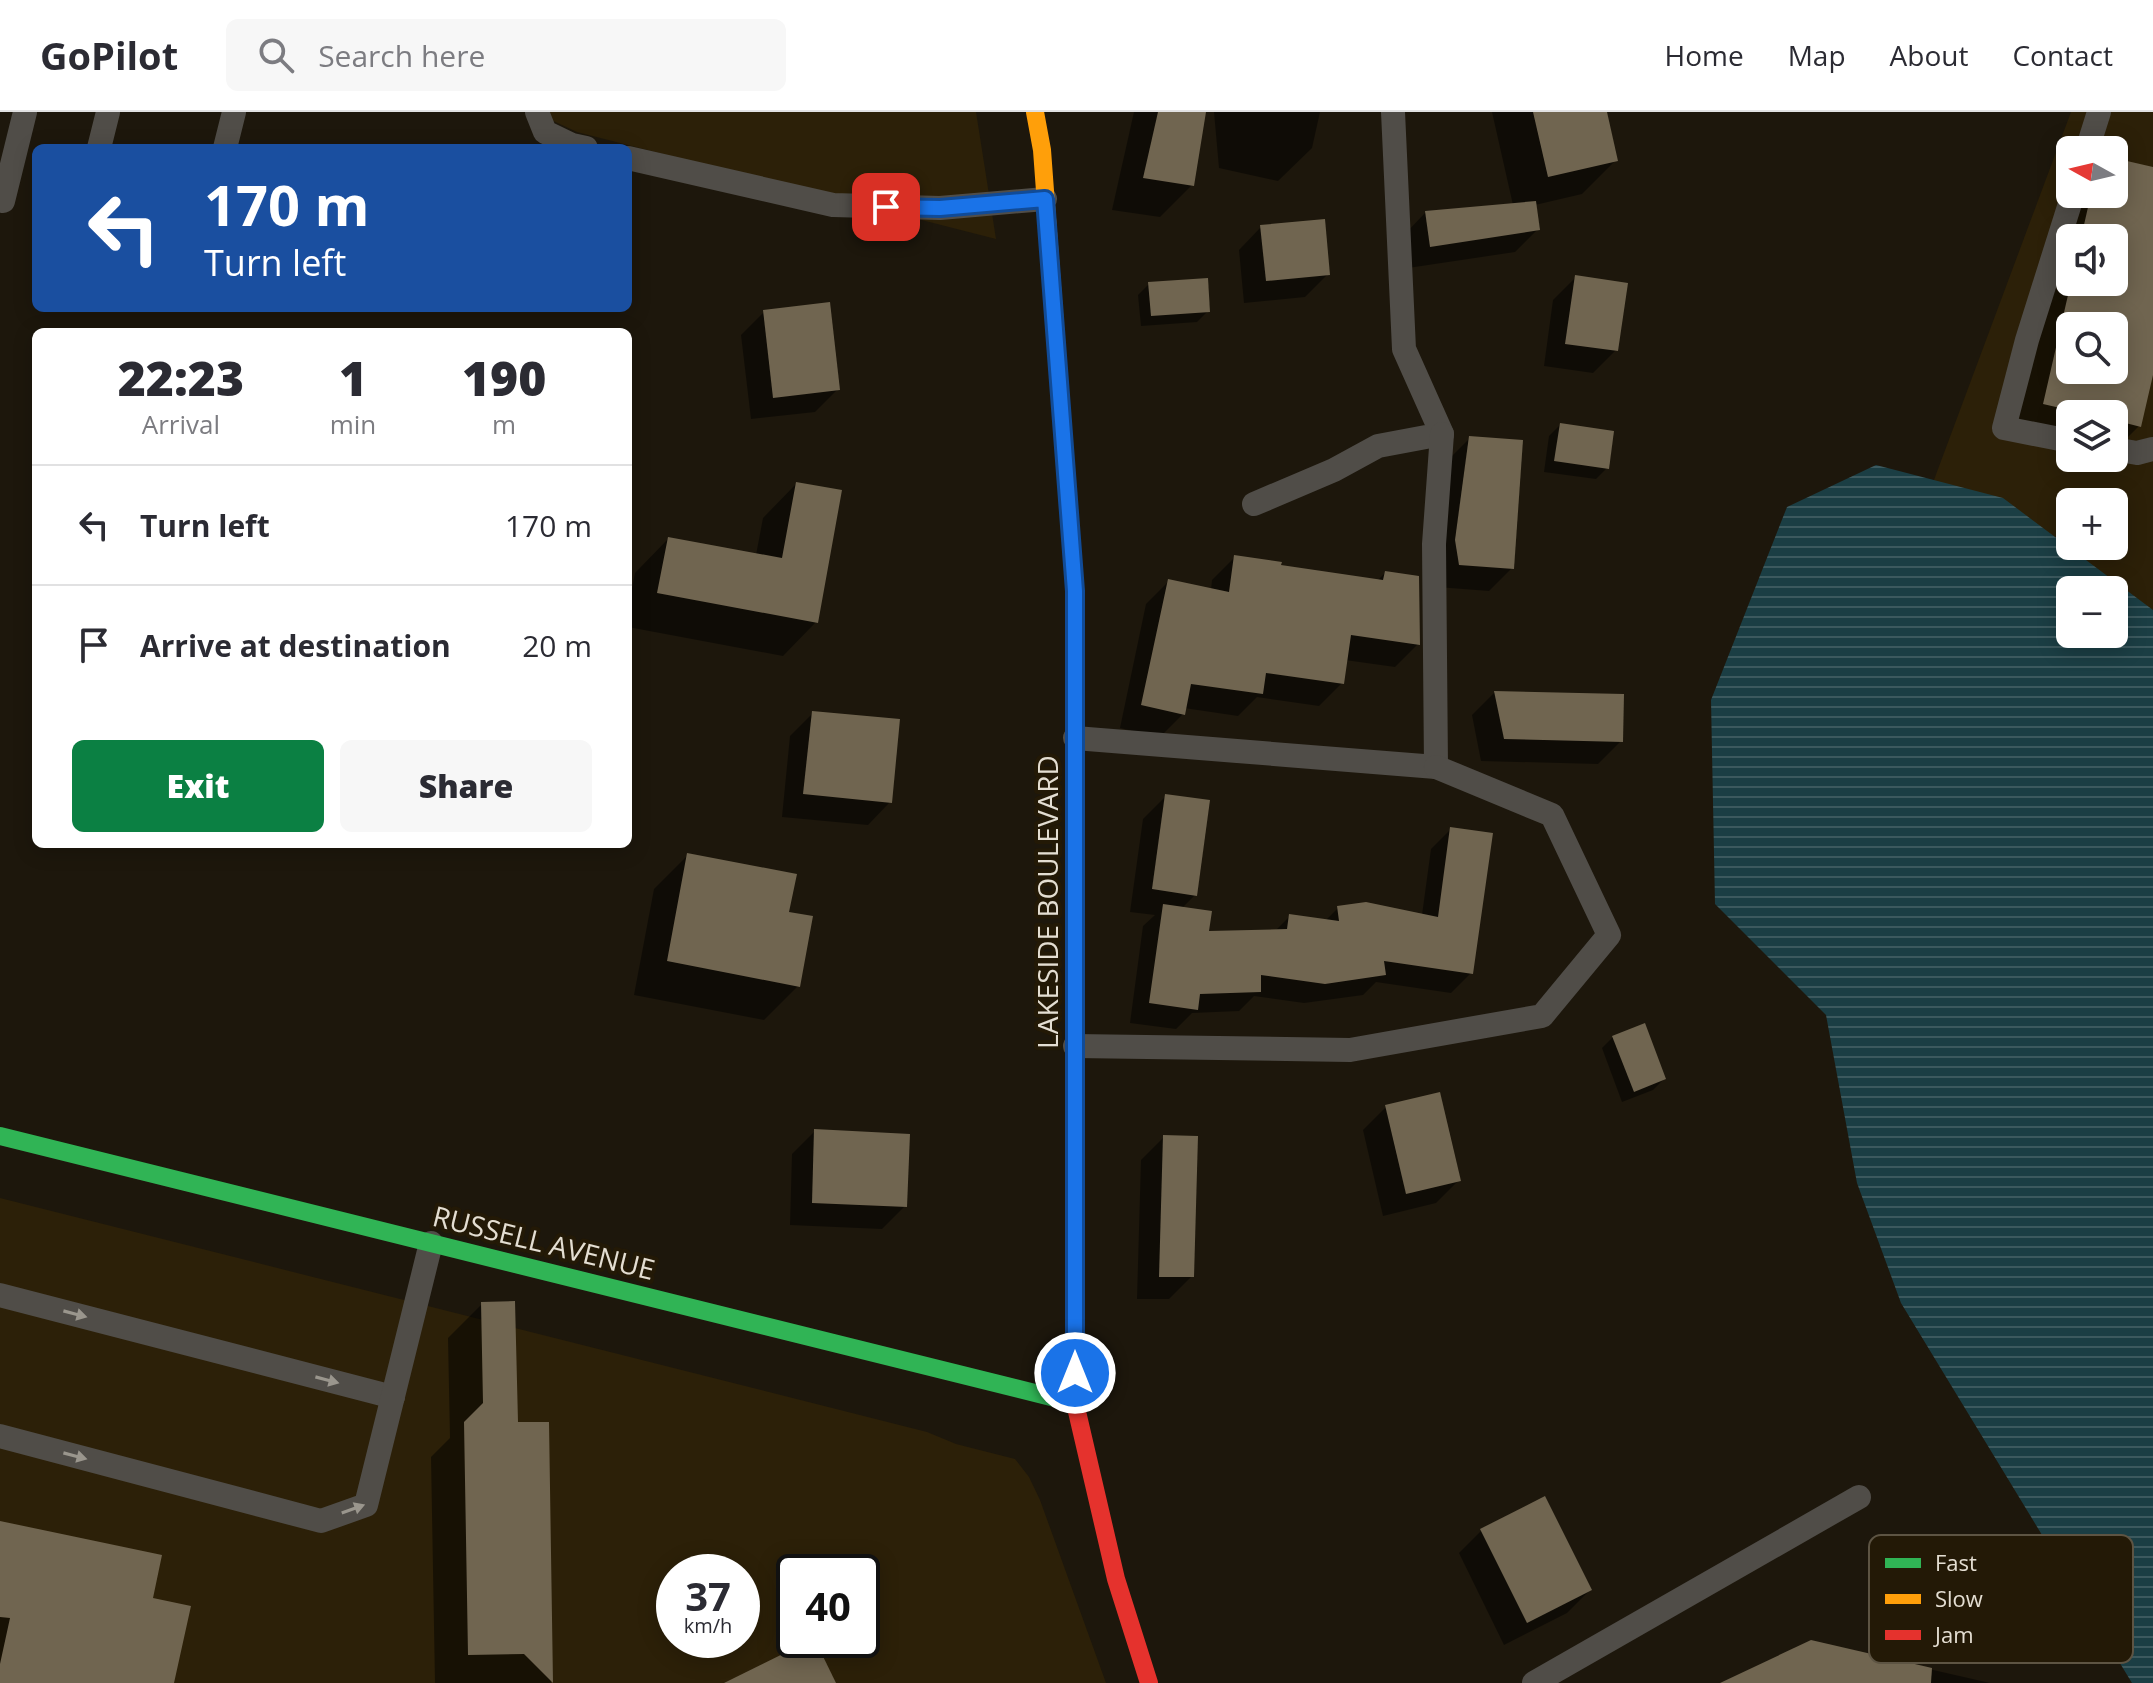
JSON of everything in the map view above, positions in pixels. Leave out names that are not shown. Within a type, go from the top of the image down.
[{"type":"street","name":"LAKESIDE BOULEVARD","points":[[1035,112],[1042,150],[1075,591],[1075,1403],[1101,1528],[1134,1643],[1149,1683]]},
{"type":"street","name":"RUSSELL AVENUE","points":[[0,1136],[1075,1403]]},
{"type":"lane","points":[[3,201],[25,112]]},
{"type":"lane","points":[[100,144],[108,112]]},
{"type":"lane","points":[[226,144],[234,112]]},
{"type":"lane","points":[[537,112],[545,132],[570,144]]},
{"type":"lane","points":[[1393,112],[1404,349],[1442,434],[1434,544],[1436,767]]},
{"type":"lane","points":[[2091,136],[2099,112]]},
{"type":"lane","points":[[632,159],[833,205],[940,208],[1045,199]]},
{"type":"lane","points":[[2056,438],[2004,428],[2027,340],[2069,208]]},
{"type":"lane","points":[[1254,504],[1334,470],[1378,446],[1442,434]]},
{"type":"lane","points":[[2128,451],[2137,453],[2153,449]]},
{"type":"lane","points":[[1075,738],[1436,767],[1552,815],[1609,935],[1542,1016],[1350,1050],[1075,1046]]},
{"type":"lane","points":[[0,1436],[321,1521],[366,1505],[431,1243]]},
{"type":"lane","points":[[0,1295],[393,1397]]},
{"type":"lane","points":[[1534,1683],[1859,1497]]},
{"type":"shaded area","points":[[534,112],[976,112],[996,239],[632,144],[577,132]]},
{"type":"shaded area","points":[[2071,112],[2153,112],[2153,610],[2128,597],[2128,576],[2086,576],[1928,496],[2056,152],[2056,208],[2128,208],[2128,136],[2062,136]]},
{"type":"shaded area","points":[[0,1198],[927,1432],[956,1444],[1015,1459],[1029,1477],[1040,1500],[1106,1683],[0,1683]]},
{"type":"water","points":[[1876,465],[2003,498],[2056,538],[2056,560],[2086,560],[2107,576],[2056,576],[2056,648],[2128,648],[2128,591],[2153,610],[2153,1683],[2132,1683],[2120,1663],[2133,1663],[2133,1535],[2042,1535],[1901,1303],[1857,1183],[1826,1015],[1715,904],[1711,700],[1787,507]]},
{"type":"building","points":[[1158,112],[1206,112],[1194,186],[1143,178]]},
{"type":"building","points":[[1533,112],[1607,112],[1618,161],[1548,177]]},
{"type":"building","points":[[2128,161],[2153,167],[2153,375],[2141,427],[2128,424],[2128,400],[2056,400],[2056,407],[2043,404],[2056,347],[2056,384],[2128,384],[2128,312],[2064,312],[2068,296],[2128,296],[2128,224],[2084,224],[2088,208],[2128,208]]},
{"type":"building","points":[[1536,201],[1540,230],[1430,247],[1425,211]]},
{"type":"building","points":[[1325,219],[1330,275],[1266,281],[1260,225]]},
{"type":"building","points":[[1575,275],[1628,283],[1618,351],[1565,344]]},
{"type":"building","points":[[1208,278],[1210,312],[1151,316],[1148,282]]},
{"type":"building","points":[[830,302],[840,390],[773,398],[763,310]]},
{"type":"building","points":[[1560,423],[1614,431],[1609,469],[1554,461]]},
{"type":"building","points":[[1469,436],[1523,440],[1514,569],[1459,565],[1455,540]]},
{"type":"building","points":[[796,482],[842,490],[818,623],[657,593],[668,537],[782,558]]},
{"type":"building","points":[[1234,555],[1383,580],[1385,571],[1419,576],[1420,645],[1351,635],[1344,684],[1266,673],[1263,694],[1191,684],[1185,715],[1141,705],[1168,579],[1229,592]]},
{"type":"building","points":[[1494,691],[1624,694],[1623,742],[1504,739]]},
{"type":"building","points":[[812,711],[900,719],[892,803],[803,794]]},
{"type":"building","points":[[1165,794],[1210,800],[1197,896],[1152,889]]},
{"type":"building","points":[[1450,827],[1493,833],[1473,974],[1384,961],[1386,975],[1325,984],[1261,975],[1261,992],[1200,994],[1198,1010],[1149,1003],[1163,904],[1212,911],[1209,931],[1287,929],[1289,914],[1339,921],[1337,906],[1366,902],[1438,917]]},
{"type":"building","points":[[687,853],[797,874],[789,912],[813,916],[800,987],[667,961]]},
{"type":"building","points":[[1645,1023],[1666,1079],[1634,1092],[1612,1036]]},
{"type":"building","points":[[1440,1092],[1461,1181],[1406,1194],[1385,1105]]},
{"type":"building","points":[[814,1129],[910,1134],[907,1207],[812,1203]]},
{"type":"building","points":[[1163,1135],[1198,1136],[1194,1277],[1159,1277]]},
{"type":"building","points":[[515,1301],[518,1422],[549,1422],[553,1683],[524,1654],[468,1655],[464,1422],[483,1403],[481,1302]]},
{"type":"building","points":[[1545,1496],[1592,1590],[1527,1623],[1480,1529]]},
{"type":"building","points":[[0,1521],[162,1555],[153,1598],[191,1606],[174,1683],[0,1683],[0,1664],[10,1618],[0,1617]]},
{"type":"building","points":[[1811,1640],[1869,1653],[1869,1663],[1910,1663],[1932,1668],[1931,1683],[1720,1683]]},
{"type":"building","points":[[776,1657],[824,1658],[836,1683],[724,1683]]},
{"type":"traffic: fast","points":[[1057,354],[1075,591],[1075,1332]]},
{"type":"traffic: fast","points":[[0,1136],[1075,1403]]},
{"type":"traffic: slow","points":[[1035,112],[1042,150],[1057,354]]},
{"type":"traffic: jam","points":[[1075,1332],[1075,1403],[1116,1579],[1149,1683]]},
{"type":"route","points":[[886,207],[940,208],[1045,199],[1075,591],[1075,1373]]}]
